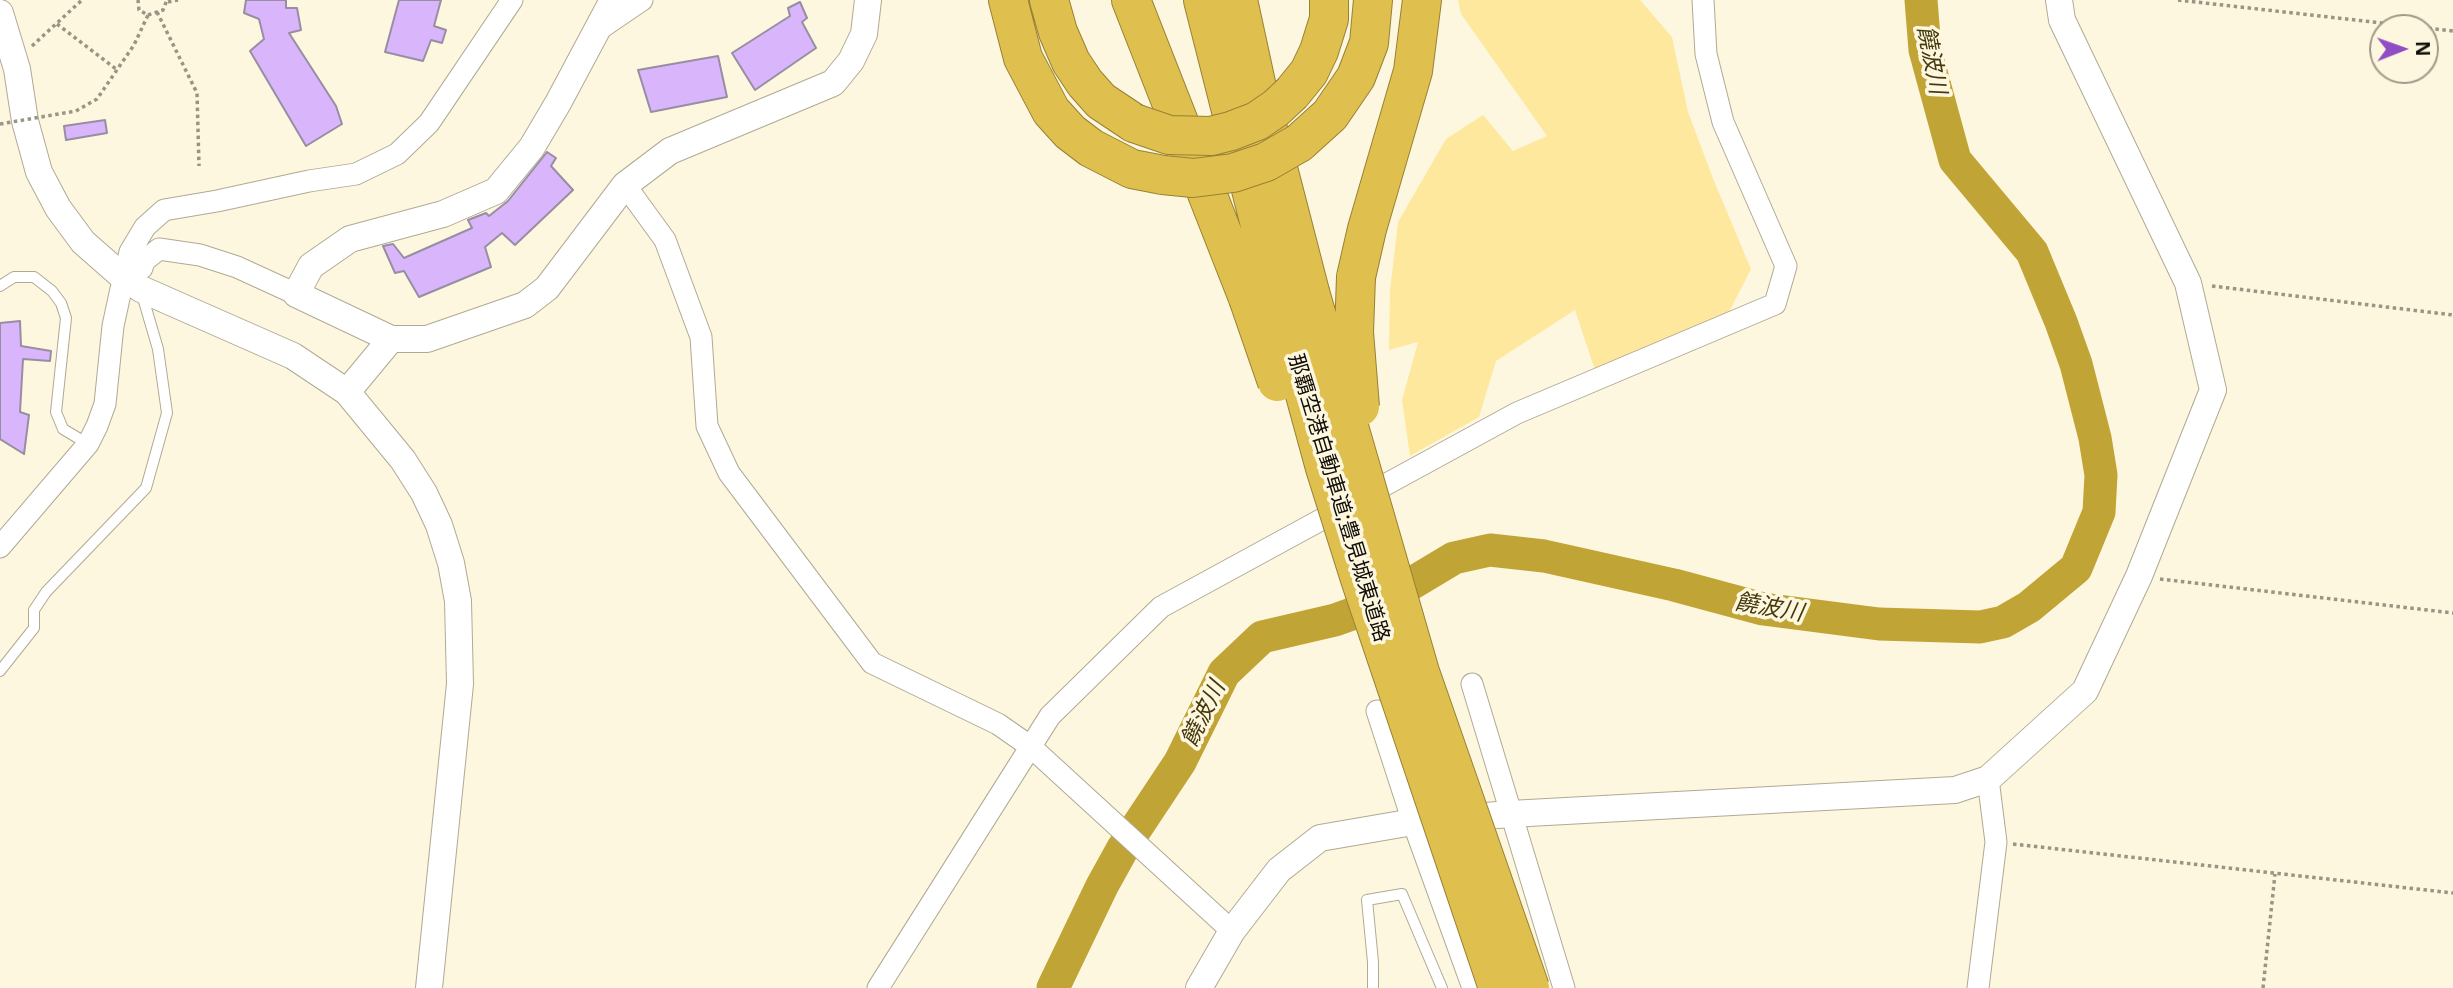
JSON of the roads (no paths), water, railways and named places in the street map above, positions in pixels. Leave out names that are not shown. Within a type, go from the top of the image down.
[{"type":"highway","points":[[1008,0],[1023,58],[1051,111],[1064,125],[1091,148],[1132,169],[1193,178],[1233,173],[1266,162],[1299,142],[1330,115],[1356,77],[1369,43],[1373,0]]},
{"type":"highway","points":[[1049,0],[1058,32],[1071,62],[1101,101],[1151,131],[1169,135],[1212,136],[1257,121],[1292,93],[1309,72],[1320,51],[1329,19],[1329,0]]},
{"type":"highway","points":[[1131,0],[1279,297],[1329,531],[1429,787],[1499,988]]},
{"type":"highway","name":"那覇空港自動車道;豊見城東道路","points":[[1203,0],[1279,297],[1420,672],[1530,988]]},
{"type":"highway","name":"那覇空港自動車道;豊見城東道路","points":[[1238,0],[1256,83],[1279,297]]},
{"type":"highway","points":[[1422,0],[1413,71],[1367,229],[1356,277],[1354,332],[1359,406],[1374,469],[1475,797],[1508,925]]},
{"type":"street","points":[[136,278],[130,253],[145,227],[164,210],[356,174],[397,154],[429,123],[512,0]]},
{"type":"street","points":[[296,294],[311,266],[350,239],[443,214],[496,191],[532,147],[613,0]]},
{"type":"street","points":[[594,33],[642,0]]},
{"type":"street","points":[[0,547],[88,444],[105,404],[113,326],[144,261],[159,249],[200,255],[237,267],[391,339],[427,339],[525,306],[547,288],[625,185],[670,151],[832,83],[851,61],[864,34],[868,0]]},
{"type":"street","points":[[878,988],[1050,716],[1161,607],[1517,413],[1775,303],[1786,265],[1723,122],[1706,54],[1703,0]]},
{"type":"street","points":[[1199,988],[1232,931],[1279,870],[1320,838],[1413,822],[1510,814],[1955,790],[1988,779],[2085,691],[2139,576],[2213,390],[2188,283],[2062,20],[2059,0]]},
{"type":"street","points":[[0,13],[17,69],[25,121],[39,172],[58,208],[83,242],[136,278],[293,356],[348,392],[403,460],[439,525],[451,563],[458,601],[460,684],[429,988]]},
{"type":"street","points":[[625,185],[666,240],[701,337],[707,426],[729,473],[872,663],[998,724],[1031,747],[1232,931]]},
{"type":"street","points":[[348,392],[391,339]]},
{"type":"street","points":[[1472,684],[1564,988]]},
{"type":"street","points":[[1377,711],[1413,822],[1473,988]]},
{"type":"street","points":[[1978,988],[1996,842],[1988,779]]},
{"type":"lane","points":[[0,286],[14,277],[34,277],[52,291],[61,303],[66,318],[56,412],[63,429],[88,444]]},
{"type":"lane","points":[[0,671],[34,628],[34,610],[46,592],[146,488],[167,413],[158,349],[136,278]]},
{"type":"lane","points":[[1373,988],[1367,901],[1402,894],[1442,988]]},
{"type":"waterway","name":"饒波川","points":[[1053,988],[1102,886],[1123,848],[1180,762],[1224,673],[1262,637],[1335,620],[1374,606],[1454,558],[1490,550],[1544,556],[1674,585],[1763,609],[1879,624],[1980,627],[2003,622],[2029,607],[2076,568],[2099,512],[2101,475],[2095,438],[2076,364],[2032,252],[1955,160],[1925,50],[1921,0]]}]
